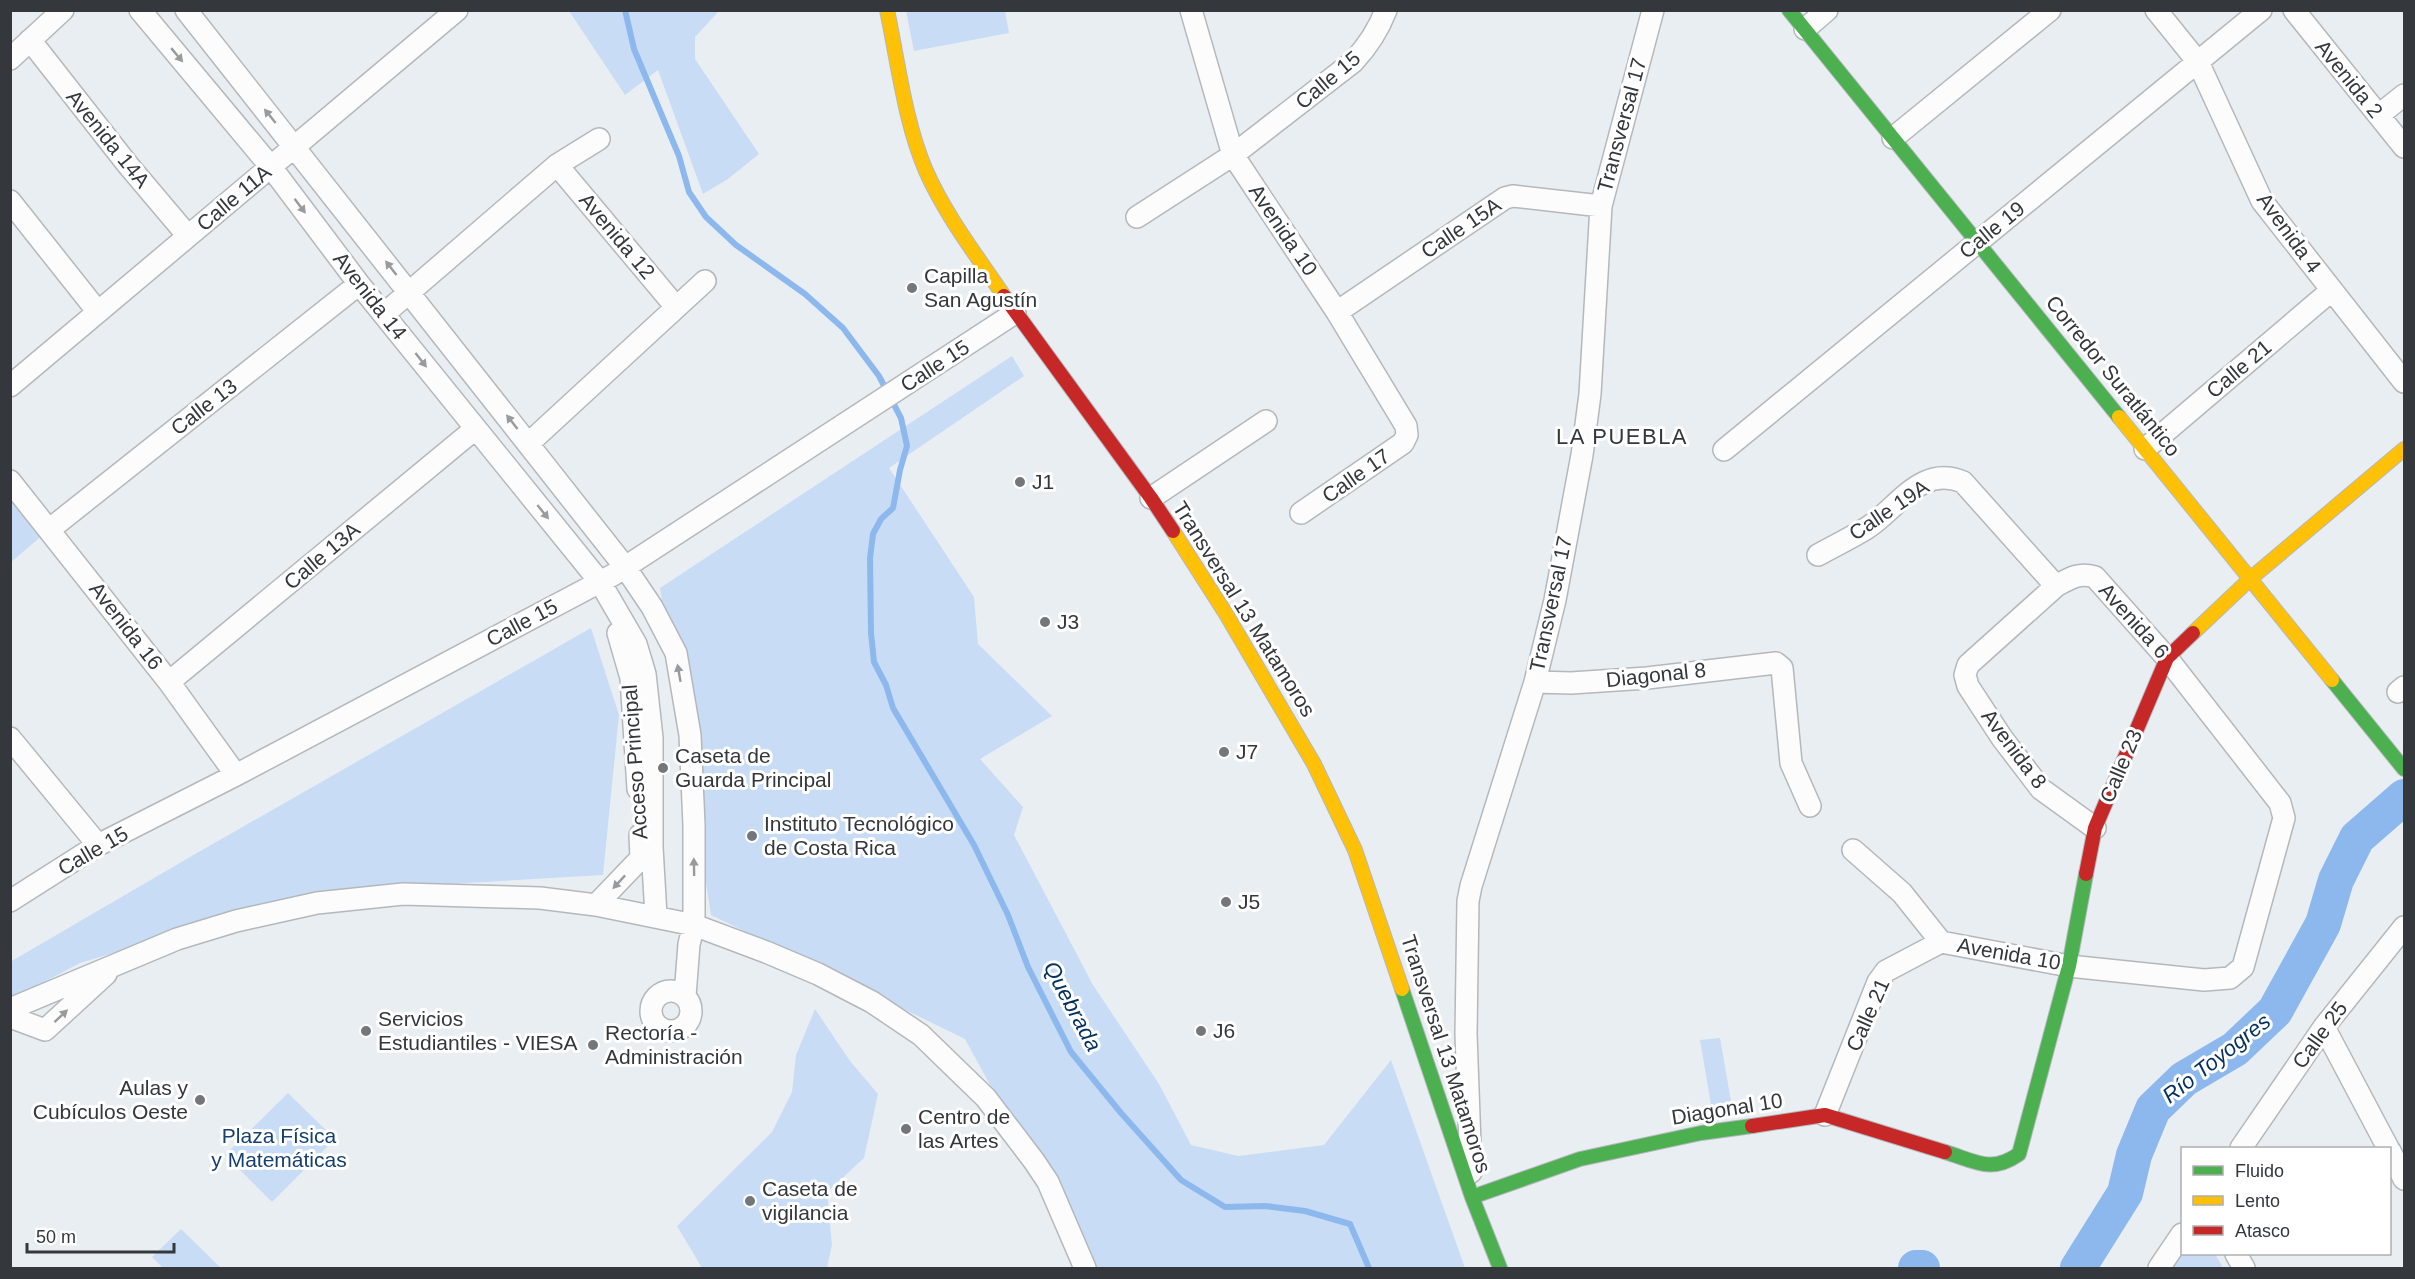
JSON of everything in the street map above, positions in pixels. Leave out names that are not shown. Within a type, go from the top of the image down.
[{"type":"street","points":[[10,59],[63,10]]},
{"type":"street","name":"Avenida 14","points":[[140,10],[271,167],[359,284],[600,582]]},
{"type":"street","name":"Avenida 14","points":[[186,10],[626,567]]},
{"type":"street","name":"Calle 11A","points":[[10,386],[457,10]]},
{"type":"street","name":"Transversal 13 Matamoros","points":[[886,10],[912,128],[926,171],[950,214],[1015,313],[1151,498],[1226,614],[1314,764],[1355,850],[1472,1197],[1500,1269]]},
{"type":"street","name":"Avenida 10","points":[[1191,10],[1233,155],[1337,312],[1406,426],[1407,435]]},
{"type":"street","name":"Calle 15","points":[[1137,217],[1233,155],[1353,62],[1378,31],[1386,10]]},
{"type":"street","name":"Transversal 17","points":[[1472,1197],[1466,1034],[1468,901],[1535,682],[1555,600],[1582,455],[1590,394],[1601,206],[1653,10]]},
{"type":"street","name":"Corredor Suratlántico","points":[[1789,10],[2404,769]]},
{"type":"street","points":[[1805,29],[1827,10]]},
{"type":"street","points":[[1893,138],[2050,10]]},
{"type":"street","name":"Avenida 4","points":[[2156,10],[2198,62],[2262,201],[2404,382]]},
{"type":"street","name":"Calle 19","points":[[1724,450],[2261,10]]},
{"type":"street","name":"Avenida 2","points":[[2294,10],[2404,147]]},
{"type":"street","name":"Avenida 14A","points":[[30,40],[128,165],[188,236]]},
{"type":"street","points":[[2379,115],[2404,94]]},
{"type":"street","points":[[384,314],[557,165],[599,139]]},
{"type":"street","name":"Avenida 12","points":[[557,165],[676,307]]},
{"type":"street","name":"Calle 15A","points":[[1337,312],[1505,198],[1513,196],[1601,206]]},
{"type":"street","points":[[10,201],[98,312]]},
{"type":"street","points":[[529,443],[705,281]]},
{"type":"street","name":"Calle 13","points":[[50,529],[359,284]]},
{"type":"street","name":"Calle 21","points":[[2145,449],[2332,290]]},
{"type":"street","name":"Calle 15","points":[[10,901],[98,845],[236,775],[626,567],[1015,313]]},
{"type":"street","points":[[1151,498],[1266,420]]},
{"type":"street","name":"Calle 13A","points":[[170,682],[475,429]]},
{"type":"street","name":"Calle 17","points":[[1301,513],[1403,443],[1407,435]]},
{"type":"street","name":"Calle 23","points":[[1990,1166],[2005,1164],[2019,1154],[2069,966],[2095,828],[2167,658],[2250,579],[2404,449]]},
{"type":"street","name":"Calle 19A","points":[[1818,555],[1869,527],[1912,489],[1938,477],[1950,477],[1963,482],[2056,586]]},
{"type":"street","name":"Avenida 16","points":[[10,481],[170,682],[236,775]]},
{"type":"street","points":[[626,567],[652,607],[676,653],[690,735],[694,825],[694,925],[689,944],[685,996]]},
{"type":"street","name":"Avenida 6","points":[[2056,586],[2074,576],[2084,574],[2095,577],[2167,658],[2280,802],[2283,809],[2284,818],[2242,967],[2230,978],[2204,980]]},
{"type":"street","name":"Acceso Principal","points":[[600,582],[636,644],[645,674],[652,738],[652,847],[656,916]]},
{"type":"street","name":"Avenida 8","points":[[2056,586],[1968,665],[1965,675],[1968,686],[2002,738],[2041,789],[2095,828]]},
{"type":"street","name":"Acceso Principal","points":[[597,905],[641,858],[631,678],[611,603]]},
{"type":"street","name":"Diagonal 8","points":[[1535,682],[1571,683],[1647,678],[1776,663],[1782,668],[1791,763],[1810,806]]},
{"type":"street","points":[[10,738],[98,845]]},
{"type":"street","name":"Avenida 10","points":[[1853,850],[1902,893],[1941,942],[2069,966],[2204,980]]},
{"type":"street","points":[[10,1009],[177,939],[236,921],[317,903],[403,894],[540,898],[597,905],[694,925],[818,974],[872,1002],[921,1035],[986,1098],[1034,1161],[1048,1182],[1085,1269]]},
{"type":"street","name":"Calle 25","points":[[2242,1147],[2324,1027],[2404,927]]},
{"type":"street","name":"Calle 21","points":[[1825,1115],[1878,982],[1887,971],[1941,942]]},
{"type":"street","points":[[10,1017],[45,1030],[118,964]]},
{"type":"street","points":[[2324,1027],[2387,1147]]},
{"type":"street","name":"Diagonal 10","points":[[1472,1197],[1580,1159],[1701,1133],[1825,1115],[1990,1166]]},
{"type":"street","points":[[2391,1154],[2404,1179]]},
{"type":"street","points":[[2159,1269],[2181,1236]]},
{"type":"street","points":[[2237,1255],[2244,1269]]},
{"type":"green space","points":[[569,11],[719,11],[695,37],[695,59],[759,154],[728,179],[703,194],[658,70],[625,95]]},
{"type":"green space","points":[[906,11],[1005,11],[1009,33],[914,51]]},
{"type":"green space","points":[[1012,356],[1024,376],[889,468],[974,597],[978,644],[1052,716],[980,759],[1023,807],[1014,835],[1093,985],[1159,1084],[1191,1145],[1238,1156],[1324,1145],[1391,1060],[1465,1268],[1085,1268],[1065,1222],[965,1039],[711,915],[660,588]]},
{"type":"green space","points":[[10,481],[50,529],[11,562],[10,562]]},
{"type":"green space","points":[[591,628],[619,715],[603,875],[312,892],[80,963],[11,999],[10,962]]},
{"type":"green space","points":[[815,1009],[850,1061],[878,1094],[864,1158],[827,1192],[832,1245],[827,1268],[702,1268],[677,1226],[772,1132],[792,1092],[796,1055]]},
{"type":"green space","points":[[1720,1038],[1732,1107],[1712,1111],[1700,1040]]},
{"type":"green space","name":"Plaza Física y Matemáticas","points":[[288,1093],[335,1139],[272,1202],[225,1155]]},
{"type":"green space","points":[[181,1229],[221,1268],[163,1268],[152,1257]]},
{"type":"green space","points":[[2181,1254],[2216,1255],[2223,1268],[2172,1268]]},
{"type":"waterway","name":"Quebrada","points":[[625,10],[634,49],[679,156],[689,192],[706,217],[736,245],[805,294],[843,328],[879,376],[901,418],[907,446],[893,508],[881,519],[873,534],[870,558],[871,633],[874,662],[886,685],[893,708],[974,845],[1008,915],[1028,967],[1071,1052],[1121,1113],[1181,1180],[1225,1207],[1265,1206],[1305,1211],[1350,1224],[1369,1268]]},
{"type":"waterway","name":"Río Toyogres","points":[[2078,1268],[2125,1193],[2134,1155],[2153,1109],[2184,1079],[2235,1049],[2275,1011],[2323,924],[2336,880],[2357,838],[2404,797]]},
{"type":"waterway","name":"Río Toyogres","points":[[1916,1268],[1922,1268]]},
{"type":"traffic: fast","points":[[1789,10],[2119,417]]},
{"type":"traffic: fast","points":[[2332,680],[2404,769]]},
{"type":"traffic: fast","points":[[1945,1152],[1991,1165],[2009,1160],[2019,1154],[2069,966],[2086,874]]},
{"type":"traffic: fast","points":[[1402,989],[1472,1197],[1500,1268]]},
{"type":"traffic: fast","points":[[1472,1197],[1580,1159],[1701,1133],[1752,1126]]},
{"type":"traffic: slow","points":[[887,10],[907,113],[926,171],[952,220],[1004,296]]},
{"type":"traffic: slow","points":[[2119,417],[2332,680]]},
{"type":"traffic: slow","points":[[2193,633],[2250,579],[2404,449]]},
{"type":"traffic: slow","points":[[1173,531],[1226,614],[1314,764],[1355,850],[1402,989]]},
{"type":"traffic: jam","points":[[1004,296],[1173,531]]},
{"type":"traffic: jam","points":[[2086,874],[2095,828],[2167,658],[2193,633]]},
{"type":"traffic: jam","points":[[1752,1126],[1825,1115],[1945,1152]]},
{"type":"place","name":"Capilla San Agustín","points":[[912,288]]},
{"type":"place","name":"J1","points":[[1020,482]]},
{"type":"place","name":"J3","points":[[1045,622]]},
{"type":"place","name":"J7","points":[[1224,752]]},
{"type":"place","name":"Caseta de Guarda Principal","points":[[663,768]]},
{"type":"place","name":"Instituto Tecnológico de Costa Rica","points":[[752,836]]},
{"type":"place","name":"J5","points":[[1226,902]]},
{"type":"place","name":"Servicios Estudiantiles - VIESA","points":[[366,1031]]},
{"type":"place","name":"J6","points":[[1201,1031]]},
{"type":"place","name":"Rectoría - Administración","points":[[593,1045]]},
{"type":"place","name":"Aulas y Cubículos Oeste","points":[[200,1100]]},
{"type":"place","name":"Centro de las Artes","points":[[906,1129]]},
{"type":"place","name":"Caseta de vigilancia","points":[[750,1201]]},
{"type":"district","name":"LA PUEBLA","points":[[1622,436]]}]
